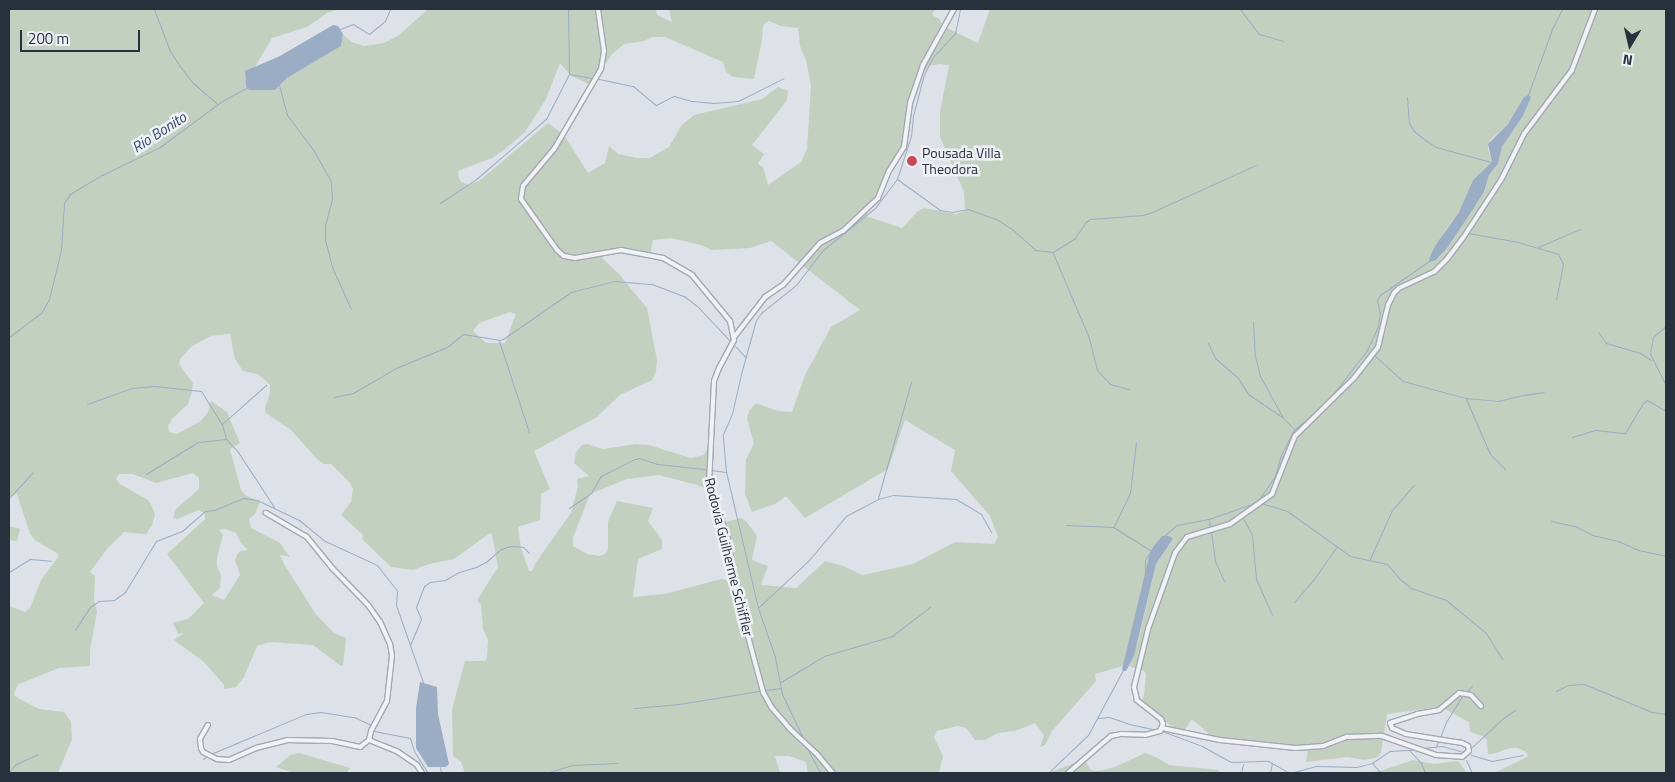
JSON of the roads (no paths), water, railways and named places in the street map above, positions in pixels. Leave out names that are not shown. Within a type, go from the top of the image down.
[{"type":"street","points":[[598,9],[604,51],[601,69],[554,148],[523,186],[520,195],[523,203],[557,250],[570,258],[629,250],[663,258],[679,266],[692,275],[710,294],[730,321],[734,336]]},
{"type":"street","name":"Rodovia Guilherme Schiffler","points":[[832,773],[816,753],[790,729],[772,708],[763,692],[735,588],[728,539],[709,484],[714,381],[734,336],[765,297],[783,286],[820,243],[843,231],[878,198],[889,171],[904,147],[910,103],[925,59],[954,9]]},
{"type":"street","points":[[1162,728],[1161,719],[1137,700],[1134,687],[1148,629],[1175,553],[1188,537],[1230,524],[1272,494],[1278,483],[1284,459],[1295,436],[1354,378],[1378,348],[1388,305],[1394,293],[1399,288],[1434,272],[1463,238],[1501,180],[1524,134],[1572,70],[1595,9]]},
{"type":"street","points":[[208,725],[200,739],[201,748],[212,758],[223,760],[234,759],[256,748],[287,740],[332,741],[360,747],[369,740],[371,731],[386,704],[391,672],[390,644],[380,622],[369,606],[333,569],[307,537],[266,513]]},
{"type":"street","points":[[1162,728],[1220,740],[1296,748],[1323,746],[1347,737],[1382,736],[1436,755],[1462,757],[1469,751],[1468,746],[1462,742],[1406,734],[1392,728],[1390,723],[1417,714],[1439,710],[1459,693],[1470,695],[1482,706]]},
{"type":"street","points":[[1068,773],[1111,736],[1121,734],[1150,735],[1160,731],[1162,728]]},
{"type":"street","points":[[369,740],[398,752],[417,765],[422,773]]},
{"type":"water","points":[[333,25],[338,26],[343,34],[341,46],[287,78],[275,90],[249,90],[246,87],[245,71],[280,56]]},
{"type":"water","points":[[1528,95],[1531,97],[1523,116],[1502,147],[1498,164],[1489,175],[1484,192],[1447,248],[1436,260],[1430,262],[1429,259],[1435,246],[1459,212],[1473,180],[1492,162],[1488,144],[1508,124],[1524,97]]},
{"type":"water","points":[[1162,536],[1169,536],[1173,539],[1156,564],[1134,656],[1126,671],[1123,671],[1149,557],[1153,547]]},
{"type":"water","points":[[420,682],[437,687],[438,714],[449,764],[446,767],[428,767],[416,748],[416,708]]},
{"type":"waterway","points":[[154,9],[170,51],[179,65],[193,83],[217,104]]},
{"type":"waterway","name":"Rio Bonito","points":[[340,29],[353,24],[369,34],[385,21],[390,9]]},
{"type":"waterway","points":[[440,203],[475,180],[546,119],[569,74],[568,9]]},
{"type":"waterway","points":[[803,738],[782,694],[775,657],[758,608],[726,472],[723,434],[732,414],[756,320],[761,313],[796,285],[823,250],[875,208],[897,179],[911,136],[913,116],[924,74],[933,57],[955,33],[960,9]]},
{"type":"waterway","points":[[1240,9],[1259,34],[1283,41]]},
{"type":"waterway","points":[[1528,95],[1552,29],[1562,9]]},
{"type":"waterway","points":[[569,74],[592,78]]},
{"type":"waterway","points":[[599,79],[633,86],[656,105],[674,96],[692,101],[714,103],[738,101],[784,78]]},
{"type":"waterway","points":[[279,85],[287,115],[314,151],[331,182],[332,199],[325,226],[325,240],[332,267],[351,309]]},
{"type":"waterway","name":"Rio Bonito","points":[[9,337],[41,313],[49,299],[61,250],[64,203],[70,194],[102,175],[160,147],[222,101],[248,87]]},
{"type":"waterway","points":[[1407,97],[1409,123],[1414,131],[1425,140],[1436,147],[1491,162]]},
{"type":"waterway","points":[[897,179],[940,210],[952,212],[968,209],[996,219],[1012,229],[1035,250],[1053,252],[1074,239],[1090,219],[1143,215],[1256,165]]},
{"type":"waterway","points":[[1538,247],[1580,229]]},
{"type":"waterway","points":[[1468,233],[1518,242],[1558,254],[1563,264],[1556,299]]},
{"type":"waterway","points":[[1053,253],[1089,338],[1097,370],[1110,384],[1129,389]]},
{"type":"waterway","points":[[1163,537],[1177,525],[1209,519],[1257,502],[1275,476],[1281,455],[1294,430],[1327,402],[1367,350],[1378,326],[1380,314],[1377,300],[1380,295],[1429,261]]},
{"type":"waterway","points":[[334,397],[353,393],[396,368],[447,347],[463,334],[503,339],[571,292],[614,281],[652,284],[684,296],[698,307],[730,341]]},
{"type":"waterway","points":[[1253,321],[1255,356],[1260,376],[1282,416]]},
{"type":"waterway","points":[[1666,326],[1653,337],[1650,354],[1666,386]]},
{"type":"waterway","points":[[1598,332],[1606,343],[1640,353],[1651,360]]},
{"type":"waterway","points":[[499,341],[529,432]]},
{"type":"waterway","points":[[1208,343],[1215,358],[1238,378],[1248,394],[1282,417],[1294,429]]},
{"type":"waterway","points":[[735,346],[746,358]]},
{"type":"waterway","points":[[1374,355],[1403,381],[1465,398],[1498,401],[1544,392]]},
{"type":"waterway","points":[[878,498],[911,382]]},
{"type":"waterway","points":[[222,424],[266,385]]},
{"type":"waterway","points":[[87,404],[132,388],[154,386],[201,391],[222,424],[226,439],[238,452],[274,507]]},
{"type":"waterway","points":[[1466,399],[1490,454],[1505,469]]},
{"type":"waterway","points":[[1572,437],[1595,430],[1625,433],[1643,403],[1647,400],[1666,411]]},
{"type":"waterway","points":[[146,474],[198,442],[226,439]]},
{"type":"waterway","points":[[1114,526],[1130,493],[1136,442]]},
{"type":"waterway","points":[[569,508],[591,493],[601,476],[632,460],[639,458],[658,464],[705,469]]},
{"type":"waterway","points":[[712,470],[725,472]]},
{"type":"waterway","points":[[9,498],[33,472]]},
{"type":"waterway","points":[[1370,559],[1392,510],[1414,485]]},
{"type":"waterway","points":[[759,607],[809,560],[846,516],[878,499],[893,495],[956,499],[981,514],[991,532]]},
{"type":"waterway","points":[[75,630],[90,607],[99,601],[114,600],[125,592],[156,541],[182,531],[205,511],[214,510],[244,498],[257,500],[299,520],[325,541],[377,565],[397,591],[396,605],[423,682]]},
{"type":"waterway","points":[[1261,503],[1287,511],[1350,556],[1387,564],[1411,588],[1446,600],[1486,633],[1502,659]]},
{"type":"waterway","points":[[1243,518],[1252,535],[1256,579],[1272,615]]},
{"type":"waterway","points":[[1209,520],[1210,528]]},
{"type":"waterway","points":[[1551,521],[1575,526],[1592,535],[1618,541],[1638,550],[1666,556]]},
{"type":"waterway","points":[[1066,525],[1113,527],[1150,550]]},
{"type":"waterway","points":[[1211,532],[1215,561],[1224,581]]},
{"type":"waterway","points":[[410,645],[421,619],[416,607],[424,586],[430,582],[445,580],[459,572],[476,567],[486,562],[501,549],[510,546],[523,547],[529,553]]},
{"type":"waterway","points":[[1294,602],[1314,579],[1336,547]]},
{"type":"waterway","points":[[1145,572],[1145,560],[1152,549]]},
{"type":"waterway","points":[[9,572],[30,559],[51,561]]},
{"type":"waterway","points":[[781,682],[824,656],[892,636],[930,607]]},
{"type":"waterway","points":[[1048,773],[1088,735],[1123,670]]},
{"type":"waterway","points":[[1556,691],[1568,685],[1584,684],[1652,712],[1666,714]]},
{"type":"waterway","points":[[1468,690],[1472,686]]},
{"type":"waterway","points":[[766,690],[781,688]]},
{"type":"waterway","points":[[634,708],[679,704],[759,691]]},
{"type":"waterway","points":[[1441,735],[1446,722],[1462,696]]},
{"type":"waterway","points":[[1472,747],[1502,719],[1515,710]]},
{"type":"waterway","points":[[213,753],[306,714],[321,712],[354,717],[369,724]]},
{"type":"waterway","points":[[1098,718],[1109,717],[1129,724],[1158,730]]},
{"type":"waterway","points":[[374,731],[410,738],[414,751],[428,773]]},
{"type":"waterway","points":[[1162,731],[1202,746],[1231,762],[1268,761],[1290,773],[1316,766],[1357,767],[1372,763],[1390,751],[1412,750]]},
{"type":"waterway","points":[[1436,746],[1438,742]]},
{"type":"waterway","points":[[1423,748],[1442,746],[1466,753]]},
{"type":"waterway","points":[[808,750],[820,773]]},
{"type":"waterway","points":[[1409,750],[1421,763],[1425,773]]},
{"type":"waterway","points":[[9,772],[16,764],[38,754]]},
{"type":"waterway","points":[[1471,755],[1492,761],[1522,755]]},
{"type":"waterway","points":[[203,759],[207,756]]},
{"type":"waterway","points":[[1466,760],[1472,773]]},
{"type":"waterway","points":[[546,773],[572,765],[617,763]]},
{"type":"waterway","points":[[1270,773],[1272,763]]},
{"type":"waterway","points":[[1372,763],[1381,773]]},
{"type":"waterway","points":[[1241,773],[1243,764]]},
{"type":"waterway","points":[[440,767],[441,773]]},
{"type":"place","name":"Pousada Villa Theodora","points":[[912,161]]}]
